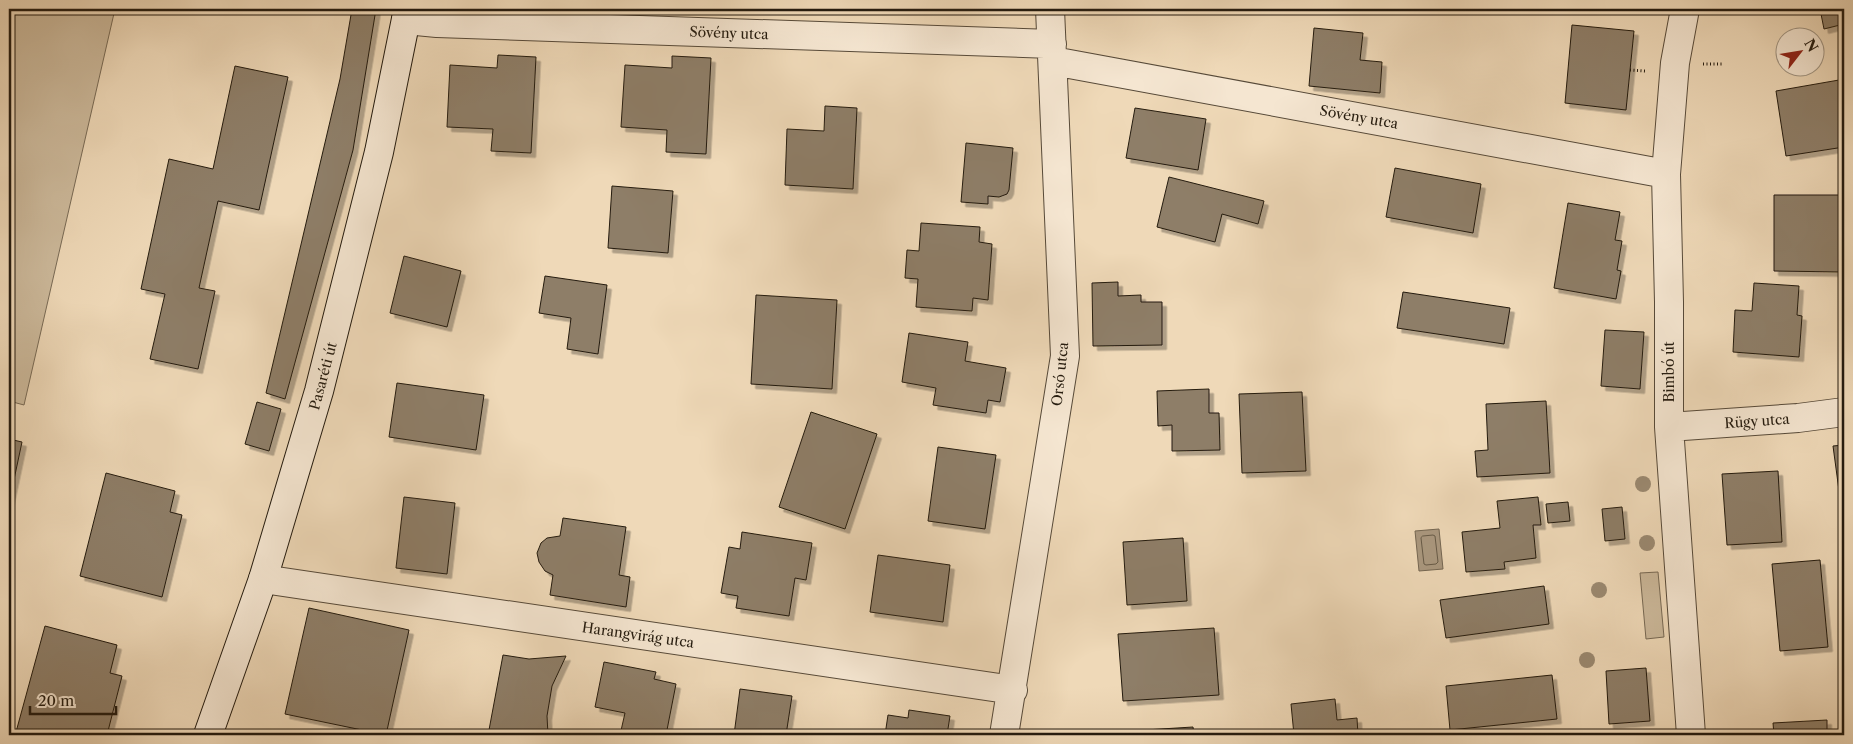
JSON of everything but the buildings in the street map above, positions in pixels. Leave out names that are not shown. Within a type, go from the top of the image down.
[{"type":"street","name":"Orsó utca","points":[[1004,735],[1065,356],[1050,9]]},
{"type":"street","name":"Bimbó út","points":[[1685,9],[1675,63],[1666,174],[1669,427],[1691,735]]},
{"type":"street","name":"Sövény utca","points":[[407,15],[457,24],[1053,52],[1666,174]]},
{"type":"street","name":"Pasaréti út","points":[[208,735],[263,579],[320,391],[379,152],[407,15]]},
{"type":"street","name":"Rügy utca","points":[[1669,427],[1798,418],[1844,412]]},
{"type":"street","name":"Harangvirág utca","points":[[263,579],[1012,690]]},
{"type":"path","points":[[1630,70],[1645,71]]},
{"type":"shaded area","points":[[9,9],[115,9],[24,405],[9,401]]},
{"type":"shaded area","points":[[1658,572],[1664,637],[1646,639],[1640,573]]},
{"type":"water","points":[[1439,529],[1443,569],[1419,571],[1415,531]]}]
